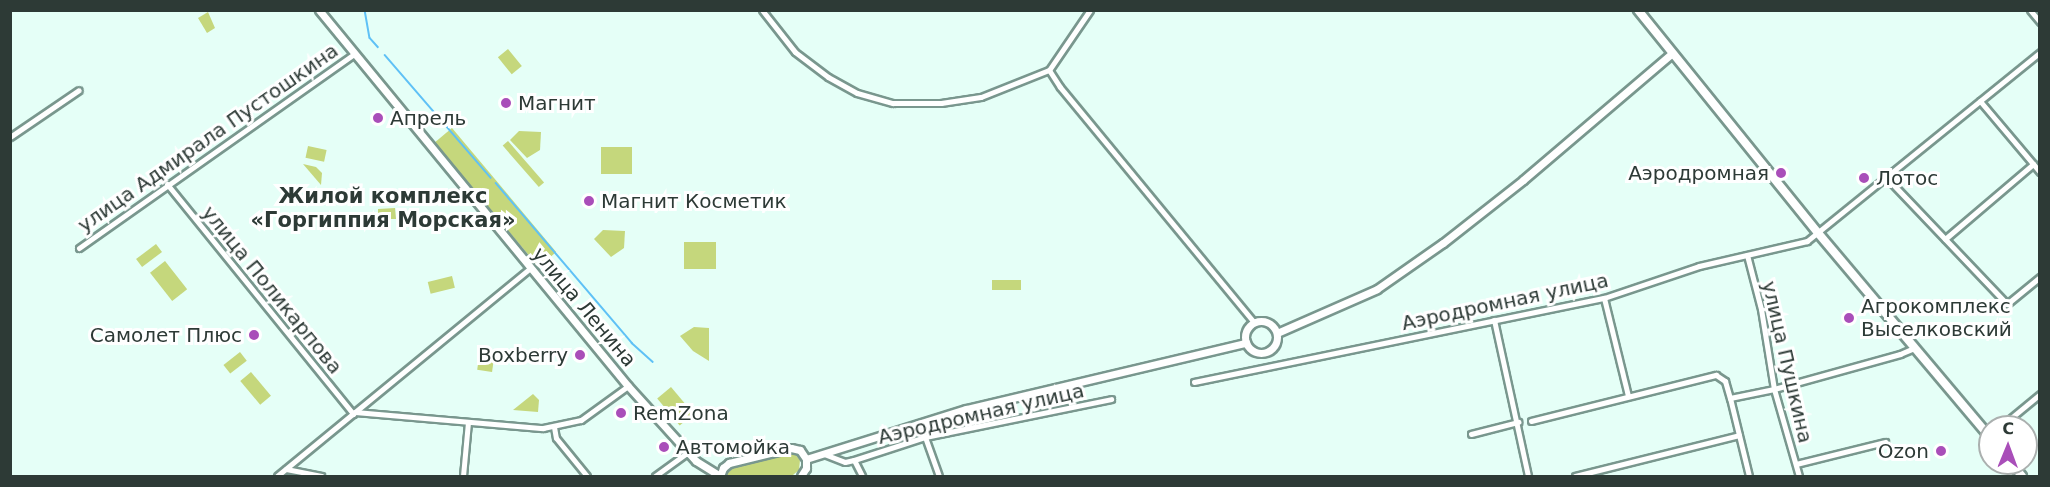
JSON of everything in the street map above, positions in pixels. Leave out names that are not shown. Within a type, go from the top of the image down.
[{"type":"main road","points":[[1638,10],[1818,233],[1978,422]]},
{"type":"street","name":"улица Ленина","points":[[319,10],[628,386],[701,465],[720,476]]},
{"type":"street","points":[[762,10],[795,52],[828,77],[857,93],[893,103],[941,103],[981,97],[1049,69],[1090,10]]},
{"type":"street","points":[[2030,10],[2040,22]]},
{"type":"street","points":[[1277,333],[1377,290],[1523,180],[1672,52]]},
{"type":"street","name":"Аэродромная улица","points":[[1194,382],[1605,298],[1699,266],[1807,241],[2040,52]]},
{"type":"street","name":"улица Адмирала Пустошкина","points":[[79,248],[354,54]]},
{"type":"street","points":[[1049,69],[1060,87],[1254,322]]},
{"type":"street","points":[[10,137],[79,90]]},
{"type":"street","points":[[1980,101],[2040,172]]},
{"type":"street","points":[[1945,239],[2033,164]]},
{"type":"street","points":[[1886,177],[2007,304],[2040,277]]},
{"type":"street","name":"улица Поликарпова","points":[[167,184],[354,413]]},
{"type":"street","name":"улица Пушкина","points":[[1747,255],[1761,309],[1774,389],[1799,477]]},
{"type":"street","points":[[277,477],[530,268]]},
{"type":"street","points":[[1605,298],[1628,396]]},
{"type":"street","points":[[1494,320],[1518,422],[1528,477]]},
{"type":"street","points":[[1266,321],[1277,333],[1277,342],[1269,351],[1256,352],[1246,342],[1246,332],[1254,322],[1266,321]]},
{"type":"street","points":[[806,459],[918,423],[1009,398],[1246,342]]},
{"type":"street","points":[[1730,398],[1774,389],[1914,348]]},
{"type":"street","points":[[1531,421],[1716,375],[1725,381],[1749,477]]},
{"type":"street","points":[[354,413],[554,427],[581,420],[628,386]]},
{"type":"street","points":[[2015,415],[2040,394]]},
{"type":"street","name":"Аэродромная улица","points":[[824,453],[845,462],[925,437],[1111,399]]},
{"type":"street","points":[[463,477],[468,422]]},
{"type":"street","points":[[1471,434],[1518,422]]},
{"type":"street","points":[[554,427],[556,438],[587,477]]},
{"type":"street","points":[[1575,477],[1739,435]]},
{"type":"street","points":[[925,437],[939,477]]},
{"type":"street","points":[[1796,464],[1885,442]]},
{"type":"street","points":[[720,476],[723,468],[729,463],[783,449],[797,449],[806,459],[806,468],[801,477]]},
{"type":"street","points":[[655,477],[688,452]]},
{"type":"street","points":[[854,460],[862,477]]},
{"type":"street","points":[[286,469],[321,477]]},
{"type":"green space","points":[[208,12],[215,28],[207,33],[198,18]]},
{"type":"green space","points":[[508,49],[522,66],[512,74],[498,57]]},
{"type":"green space","points":[[452,128],[556,252],[539,267],[434,143]]},
{"type":"green space","points":[[519,131],[541,132],[540,150],[527,158],[510,140]]},
{"type":"green space","points":[[508,141],[544,183],[539,187],[503,146]]},
{"type":"green space","points":[[308,146],[327,150],[324,162],[306,158]]},
{"type":"green space","points":[[601,147],[632,147],[632,174],[601,174]]},
{"type":"green space","points":[[303,164],[316,167],[322,173],[321,185]]},
{"type":"green space","points":[[395,208],[396,219],[378,219],[378,209]]},
{"type":"green space","points":[[603,230],[625,231],[624,248],[611,257],[594,239]]},
{"type":"green space","points":[[684,242],[716,242],[716,269],[684,269]]},
{"type":"green space","points":[[156,244],[162,252],[142,267],[136,259]]},
{"type":"green space","points":[[165,261],[187,289],[172,301],[150,273]]},
{"type":"green space","points":[[452,276],[455,288],[431,294],[428,282]]},
{"type":"green space","points":[[992,280],[1021,280],[1021,290],[992,290]]},
{"type":"green space","points":[[694,327],[709,328],[709,361],[693,351],[680,336]]},
{"type":"green space","points":[[240,352],[247,361],[230,374],[223,365]]},
{"type":"green space","points":[[479,357],[494,359],[492,372],[477,370]]},
{"type":"green space","points":[[251,372],[271,396],[260,405],[240,381]]},
{"type":"green space","points":[[671,387],[693,414],[680,425],[657,399]]},
{"type":"green space","points":[[533,394],[539,400],[538,412],[513,410]]},
{"type":"green space","points":[[785,454],[795,454],[800,460],[799,470],[793,475],[725,476],[734,467]]},
{"type":"waterway","points":[[365,10],[370,38],[378,47]]},
{"type":"waterway","points":[[385,55],[491,178]]},
{"type":"waterway","points":[[496,183],[632,343],[653,362]]},
{"type":"place","name":"Магнит","points":[[506,103]]},
{"type":"place","name":"Апрель","points":[[378,118]]},
{"type":"place","name":"Аэродромная","points":[[1781,173]]},
{"type":"place","name":"Лотос","points":[[1864,178]]},
{"type":"place","name":"Магнит Косметик","points":[[589,201]]},
{"type":"place","name":"Агрокомплекс Выселковский","points":[[1849,318]]},
{"type":"place","name":"Самолет Плюс","points":[[254,335]]},
{"type":"place","name":"Boxberry","points":[[580,355]]},
{"type":"place","name":"RemZona","points":[[621,413]]},
{"type":"place","name":"Автомойка","points":[[664,447]]},
{"type":"place","name":"Ozon","points":[[1941,451]]},
{"type":"district","name":"Жилой комплекс «Горгиппия Морская»","points":[[383,208]]}]
